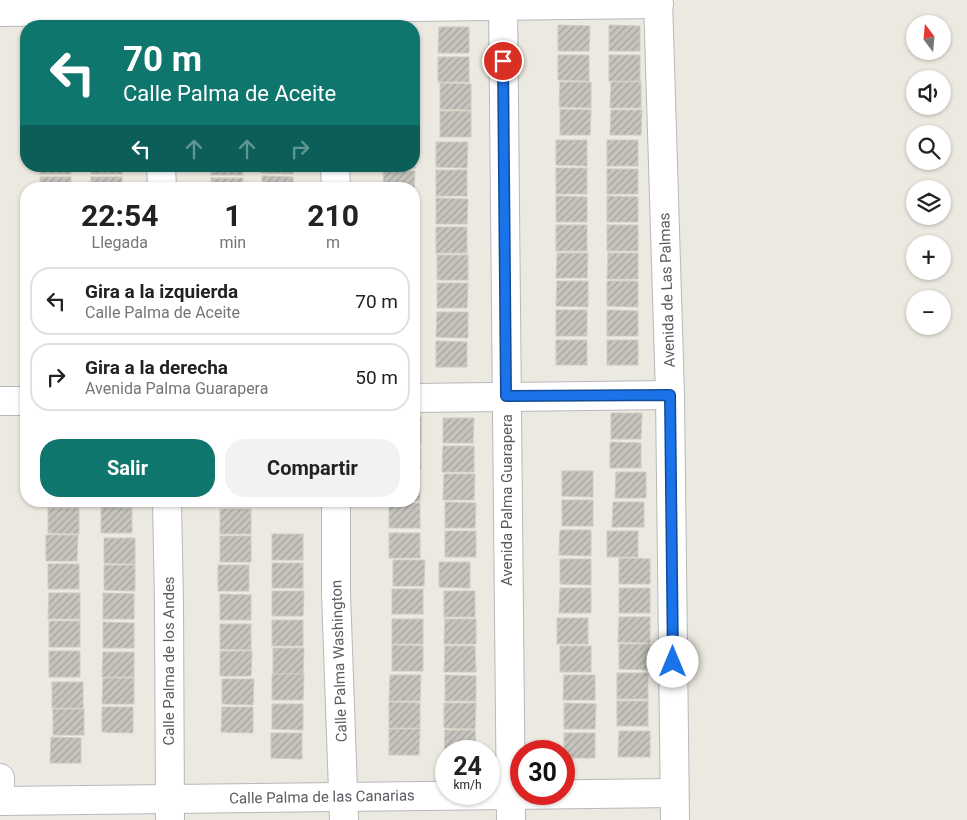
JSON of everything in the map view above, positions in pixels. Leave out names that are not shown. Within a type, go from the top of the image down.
[{"type":"street","points":[[0,12],[333,11],[503,3],[658,2]]},
{"type":"street","name":"Avenida de Las Palmas","points":[[658,2],[670,395],[675,820]]},
{"type":"street","name":"Avenida Palma Guarapera","points":[[503,3],[511,807]]},
{"type":"street","points":[[420,398],[670,395]]},
{"type":"street","points":[[0,402],[20,401]]},
{"type":"street","name":"Calle Palma de los Andes","points":[[167,507],[169,810]]},
{"type":"street","name":"Calle Palma Washington","points":[[336,507],[336,602],[344,808]]},
{"type":"street","points":[[0,778],[0,801]]},
{"type":"street","name":"Calle Palma de las Canarias","points":[[0,801],[169,810],[511,807],[674,793]]},
{"type":"building","points":[[558,25],[590,26],[589,51],[558,51]]},
{"type":"building","points":[[609,25],[640,26],[640,51],[609,51]]},
{"type":"building","points":[[439,27],[469,27],[469,53],[438,53]]},
{"type":"building","points":[[558,55],[589,55],[589,81],[558,80]]},
{"type":"building","points":[[609,55],[640,55],[640,81],[609,81]]},
{"type":"building","points":[[438,57],[469,57],[469,82],[438,82]]},
{"type":"building","points":[[560,82],[591,82],[591,108],[559,107]]},
{"type":"building","points":[[611,82],[641,82],[641,108],[610,108]]},
{"type":"building","points":[[440,83],[471,84],[471,110],[440,109]]},
{"type":"building","points":[[560,109],[591,110],[590,135],[560,135]]},
{"type":"building","points":[[611,110],[642,110],[641,135],[610,135]]},
{"type":"building","points":[[440,111],[471,111],[471,137],[440,137]]},
{"type":"building","points":[[556,140],[587,140],[587,166],[556,165]]},
{"type":"building","points":[[607,140],[638,140],[638,166],[607,166]]},
{"type":"building","points":[[436,142],[468,142],[467,168],[436,167]]},
{"type":"building","points":[[556,168],[587,168],[587,194],[556,194]]},
{"type":"building","points":[[607,169],[638,169],[638,194],[607,194]]},
{"type":"building","points":[[436,170],[467,170],[467,196],[436,196]]},
{"type":"building","points":[[40,172],[71,172],[71,174],[40,174]]},
{"type":"building","points":[[91,172],[122,172],[122,174],[91,174]]},
{"type":"building","points":[[211,172],[243,172],[243,175],[211,175]]},
{"type":"building","points":[[293,172],[293,174],[261,173]]},
{"type":"building","points":[[383,172],[415,172],[415,182],[384,182]]},
{"type":"building","points":[[262,176],[293,177],[293,182],[262,182]]},
{"type":"building","points":[[40,177],[71,177],[71,182],[40,182]]},
{"type":"building","points":[[91,177],[122,177],[122,182],[91,182]]},
{"type":"building","points":[[211,178],[243,178],[243,182],[211,182]]},
{"type":"building","points":[[556,196],[587,197],[587,222],[556,222]]},
{"type":"building","points":[[607,196],[638,197],[638,222],[607,222]]},
{"type":"building","points":[[436,198],[468,199],[467,224],[436,224]]},
{"type":"building","points":[[556,225],[587,225],[587,251],[556,251]]},
{"type":"building","points":[[607,225],[638,225],[638,251],[607,251]]},
{"type":"building","points":[[436,227],[467,227],[467,253],[436,253]]},
{"type":"building","points":[[557,253],[588,253],[587,278],[556,278]]},
{"type":"building","points":[[608,253],[638,253],[638,279],[607,279]]},
{"type":"building","points":[[437,255],[468,255],[468,280],[437,280]]},
{"type":"building","points":[[557,281],[588,281],[588,307],[556,306]]},
{"type":"building","points":[[607,281],[638,281],[638,307],[607,306]]},
{"type":"building","points":[[437,283],[468,283],[467,308],[437,308]]},
{"type":"building","points":[[556,310],[587,310],[587,336],[556,336]]},
{"type":"building","points":[[607,310],[638,311],[638,336],[607,336]]},
{"type":"building","points":[[437,312],[468,312],[468,338],[436,337]]},
{"type":"building","points":[[556,340],[587,340],[587,365],[556,365]]},
{"type":"building","points":[[607,340],[638,340],[638,365],[607,365]]},
{"type":"building","points":[[436,341],[467,342],[467,367],[436,367]]},
{"type":"building","points":[[611,413],[642,413],[641,439],[611,439]]},
{"type":"building","points":[[420,417],[421,417],[420,443]]},
{"type":"building","points":[[443,418],[474,418],[473,443],[443,443]]},
{"type":"building","points":[[610,442],[641,443],[641,468],[610,468]]},
{"type":"building","points":[[443,446],[474,446],[474,472],[442,472]]},
{"type":"building","points":[[562,471],[593,471],[593,497],[562,496]]},
{"type":"building","points":[[616,472],[646,472],[646,498],[615,498]]},
{"type":"building","points":[[444,474],[475,474],[474,500],[443,500]]},
{"type":"building","points":[[562,500],[593,500],[593,526],[562,526]]},
{"type":"building","points":[[445,502],[476,503],[475,528],[445,528]]},
{"type":"building","points":[[613,502],[644,502],[644,527],[612,527]]},
{"type":"building","points":[[101,507],[132,508],[132,533],[101,533]]},
{"type":"building","points":[[389,507],[420,507],[420,528],[389,528]]},
{"type":"building","points":[[48,508],[79,508],[79,534],[48,533]]},
{"type":"building","points":[[220,509],[251,509],[251,534],[220,534]]},
{"type":"building","points":[[560,530],[591,530],[591,556],[559,555]]},
{"type":"building","points":[[445,531],[476,531],[476,557],[445,557]]},
{"type":"building","points":[[607,531],[638,531],[638,557],[607,557]]},
{"type":"building","points":[[389,533],[420,533],[420,558],[389,558]]},
{"type":"building","points":[[272,534],[303,534],[303,560],[272,560]]},
{"type":"building","points":[[46,535],[78,535],[77,561],[46,561]]},
{"type":"building","points":[[220,536],[251,536],[251,562],[220,562]]},
{"type":"building","points":[[104,538],[135,538],[135,564],[104,563]]},
{"type":"building","points":[[619,558],[650,559],[650,584],[619,584]]},
{"type":"building","points":[[560,559],[591,559],[591,585],[560,584]]},
{"type":"building","points":[[393,560],[425,560],[424,586],[393,586]]},
{"type":"building","points":[[439,562],[470,562],[470,588],[439,587]]},
{"type":"building","points":[[272,563],[303,563],[303,588],[272,588]]},
{"type":"building","points":[[48,564],[79,564],[79,589],[48,589]]},
{"type":"building","points":[[104,565],[135,565],[135,591],[104,590]]},
{"type":"building","points":[[218,565],[249,565],[249,591],[218,591]]},
{"type":"building","points":[[560,588],[591,588],[591,613],[559,613]]},
{"type":"building","points":[[619,588],[650,588],[650,613],[619,613]]},
{"type":"building","points":[[392,589],[423,589],[423,614],[392,614]]},
{"type":"building","points":[[272,591],[304,591],[303,616],[272,616]]},
{"type":"building","points":[[444,591],[475,591],[475,617],[444,617]]},
{"type":"building","points":[[49,593],[80,593],[80,619],[48,619]]},
{"type":"building","points":[[103,593],[134,594],[134,619],[103,619]]},
{"type":"building","points":[[220,594],[251,595],[251,620],[220,620]]},
{"type":"building","points":[[619,617],[650,617],[650,643],[618,642]]},
{"type":"building","points":[[557,618],[588,618],[588,644],[557,644]]},
{"type":"building","points":[[392,619],[423,619],[423,644],[392,644]]},
{"type":"building","points":[[445,619],[476,619],[476,644],[444,644]]},
{"type":"building","points":[[272,620],[303,620],[303,646],[272,646]]},
{"type":"building","points":[[49,621],[80,621],[80,647],[49,647]]},
{"type":"building","points":[[103,622],[134,623],[134,648],[103,648]]},
{"type":"building","points":[[220,624],[251,624],[251,650],[220,649]]},
{"type":"building","points":[[619,644],[650,644],[650,670],[619,669]]},
{"type":"building","points":[[392,645],[423,646],[423,671],[392,671]]},
{"type":"building","points":[[445,646],[475,646],[476,672],[444,672]]},
{"type":"building","points":[[560,646],[591,646],[591,672],[560,672]]},
{"type":"building","points":[[273,648],[304,648],[303,674],[273,674]]},
{"type":"building","points":[[49,651],[80,651],[80,677],[49,677]]},
{"type":"building","points":[[220,651],[252,651],[251,676],[220,676]]},
{"type":"building","points":[[103,652],[134,652],[134,677],[102,677]]},
{"type":"building","points":[[617,673],[648,673],[648,699],[617,699]]},
{"type":"building","points":[[272,674],[304,674],[303,700],[272,700]]},
{"type":"building","points":[[390,675],[421,675],[420,701],[389,701]]},
{"type":"building","points":[[445,675],[476,676],[476,701],[445,701]]},
{"type":"building","points":[[564,675],[595,675],[595,700],[563,700]]},
{"type":"building","points":[[103,678],[134,678],[134,704],[102,704]]},
{"type":"building","points":[[222,679],[254,679],[253,705],[222,704]]},
{"type":"building","points":[[52,682],[83,682],[83,708],[52,708]]},
{"type":"building","points":[[617,701],[648,701],[648,726],[617,726]]},
{"type":"building","points":[[389,702],[420,703],[420,728],[389,728]]},
{"type":"building","points":[[444,703],[476,703],[475,729],[444,728]]},
{"type":"building","points":[[564,703],[596,704],[595,729],[564,729]]},
{"type":"building","points":[[272,704],[303,704],[303,730],[272,729]]},
{"type":"building","points":[[102,707],[133,707],[133,733],[102,732]]},
{"type":"building","points":[[222,707],[253,707],[253,733],[221,732]]},
{"type":"building","points":[[53,709],[84,709],[84,735],[53,735]]},
{"type":"building","points":[[389,729],[420,729],[419,755],[389,755]]},
{"type":"building","points":[[445,730],[475,730],[475,740],[445,740]]},
{"type":"building","points":[[619,731],[650,731],[650,757],[618,757]]},
{"type":"building","points":[[271,733],[302,733],[302,759],[271,758]]},
{"type":"building","points":[[564,733],[595,733],[595,758],[575,758],[575,740],[564,740]]},
{"type":"building","points":[[51,737],[81,738],[81,763],[50,763]]},
{"type":"route","points":[[503,61],[506,396],[670,395],[673,662]]}]
